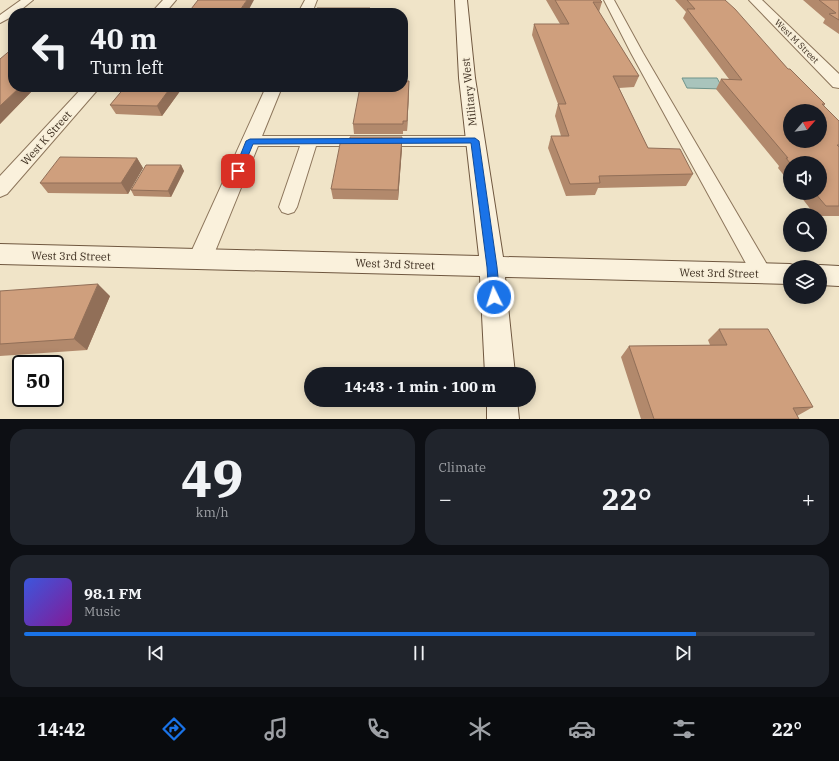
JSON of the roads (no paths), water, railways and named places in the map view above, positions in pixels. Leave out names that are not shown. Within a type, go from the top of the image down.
[{"type":"street","points":[[163,8],[170,0]]},
{"type":"street","name":"Military West","points":[[461,0],[467,78],[492,267],[499,367]]},
{"type":"street","name":"West M Street","points":[[755,0],[839,83]]},
{"type":"street","name":"West K Street","points":[[0,190],[88,92]]},
{"type":"street","points":[[200,259],[272,92]]},
{"type":"street","name":"West 3rd Street","points":[[0,254],[783,274]]},
{"type":"street","points":[[827,275],[839,276]]},
{"type":"street","points":[[502,407],[503,419]]},
{"type":"lane","points":[[17,8],[28,0]]},
{"type":"lane","points":[[609,0],[637,53],[762,274]]},
{"type":"lane","points":[[250,141],[475,141]]},
{"type":"lane","points":[[288,207],[310,141]]},
{"type":"water","points":[[682,78],[717,78],[723,89],[687,88]]}]
